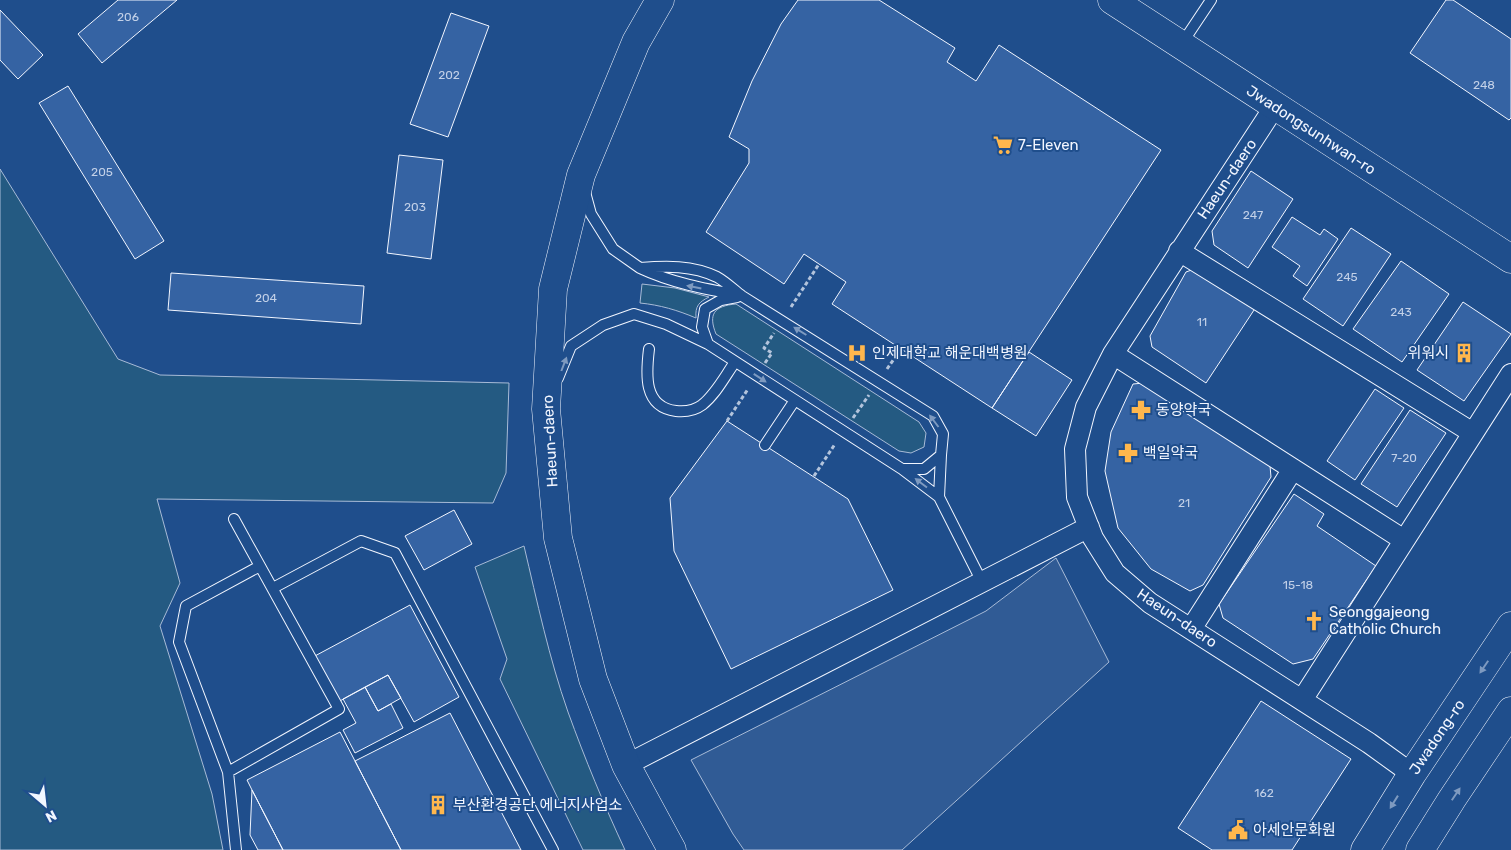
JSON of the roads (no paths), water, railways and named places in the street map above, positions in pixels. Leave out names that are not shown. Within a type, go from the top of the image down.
[{"type":"main road","name":"Haeun-daero","points":[[660,0],[636,42],[581,175],[553,289],[546,409],[558,538],[593,679],[626,765],[672,850]]},
{"type":"main road","name":"Jwadongsunhwan-ro","points":[[1112,0],[1511,260]]},
{"type":"main road","name":"Jwadong-ro","points":[[1365,850],[1412,774],[1511,626]]},
{"type":"main road","points":[[1420,850],[1511,711]]},
{"type":"street","name":"Haeun-daero","points":[[1275,106],[1112,354],[1086,408],[1075,449],[1077,497],[1093,538],[1115,573],[1150,603],[1369,743],[1412,774]]},
{"type":"street","points":[[1179,251],[1473,433]]},
{"type":"street","points":[[1112,354],[1404,540]]},
{"type":"street","points":[[1302,700],[1511,374]]},
{"type":"street","points":[[1191,629],[1293,469]]},
{"type":"street","points":[[626,765],[1089,527]]},
{"type":"lane","points":[[1181,45],[1211,0]]},
{"type":"lane","points":[[581,175],[591,214],[613,249],[640,268],[660,278],[742,296]]},
{"type":"lane","points":[[640,268],[667,266],[694,269],[718,278],[742,296],[932,416],[943,434],[939,498]]},
{"type":"lane","points":[[708,344],[702,327],[705,310],[721,300],[742,296]]},
{"type":"lane","points":[[546,409],[570,346],[603,325],[634,314],[666,324],[708,344],[902,469],[939,498],[982,582]]},
{"type":"lane","points":[[650,349],[647,367],[648,386],[654,400],[667,410],[686,412],[701,406],[714,394],[736,362]]},
{"type":"lane","points":[[765,446],[795,400]]},
{"type":"lane","points":[[902,469],[924,469],[941,455]]},
{"type":"lane","points":[[228,772],[339,709],[234,519]]},
{"type":"lane","points":[[273,588],[361,540],[395,553],[553,850]]},
{"type":"lane","points":[[236,850],[228,772],[179,642],[186,606],[260,566]]},
{"type":"place","name":"7-Eleven","points":[[1003,145]]},
{"type":"place","name":"인제대학교 해운대백병원","points":[[857,353]]},
{"type":"place","name":"위워시","points":[[1464,353]]},
{"type":"place","name":"동양약국","points":[[1141,410]]},
{"type":"place","name":"백일약국","points":[[1128,453]]},
{"type":"place","name":"Seonggajeong Catholic Church","points":[[1314,621]]},
{"type":"place","name":"부산환경공단 에너지사업소","points":[[438,805]]},
{"type":"place","name":"아세안문화원","points":[[1238,830]]}]
